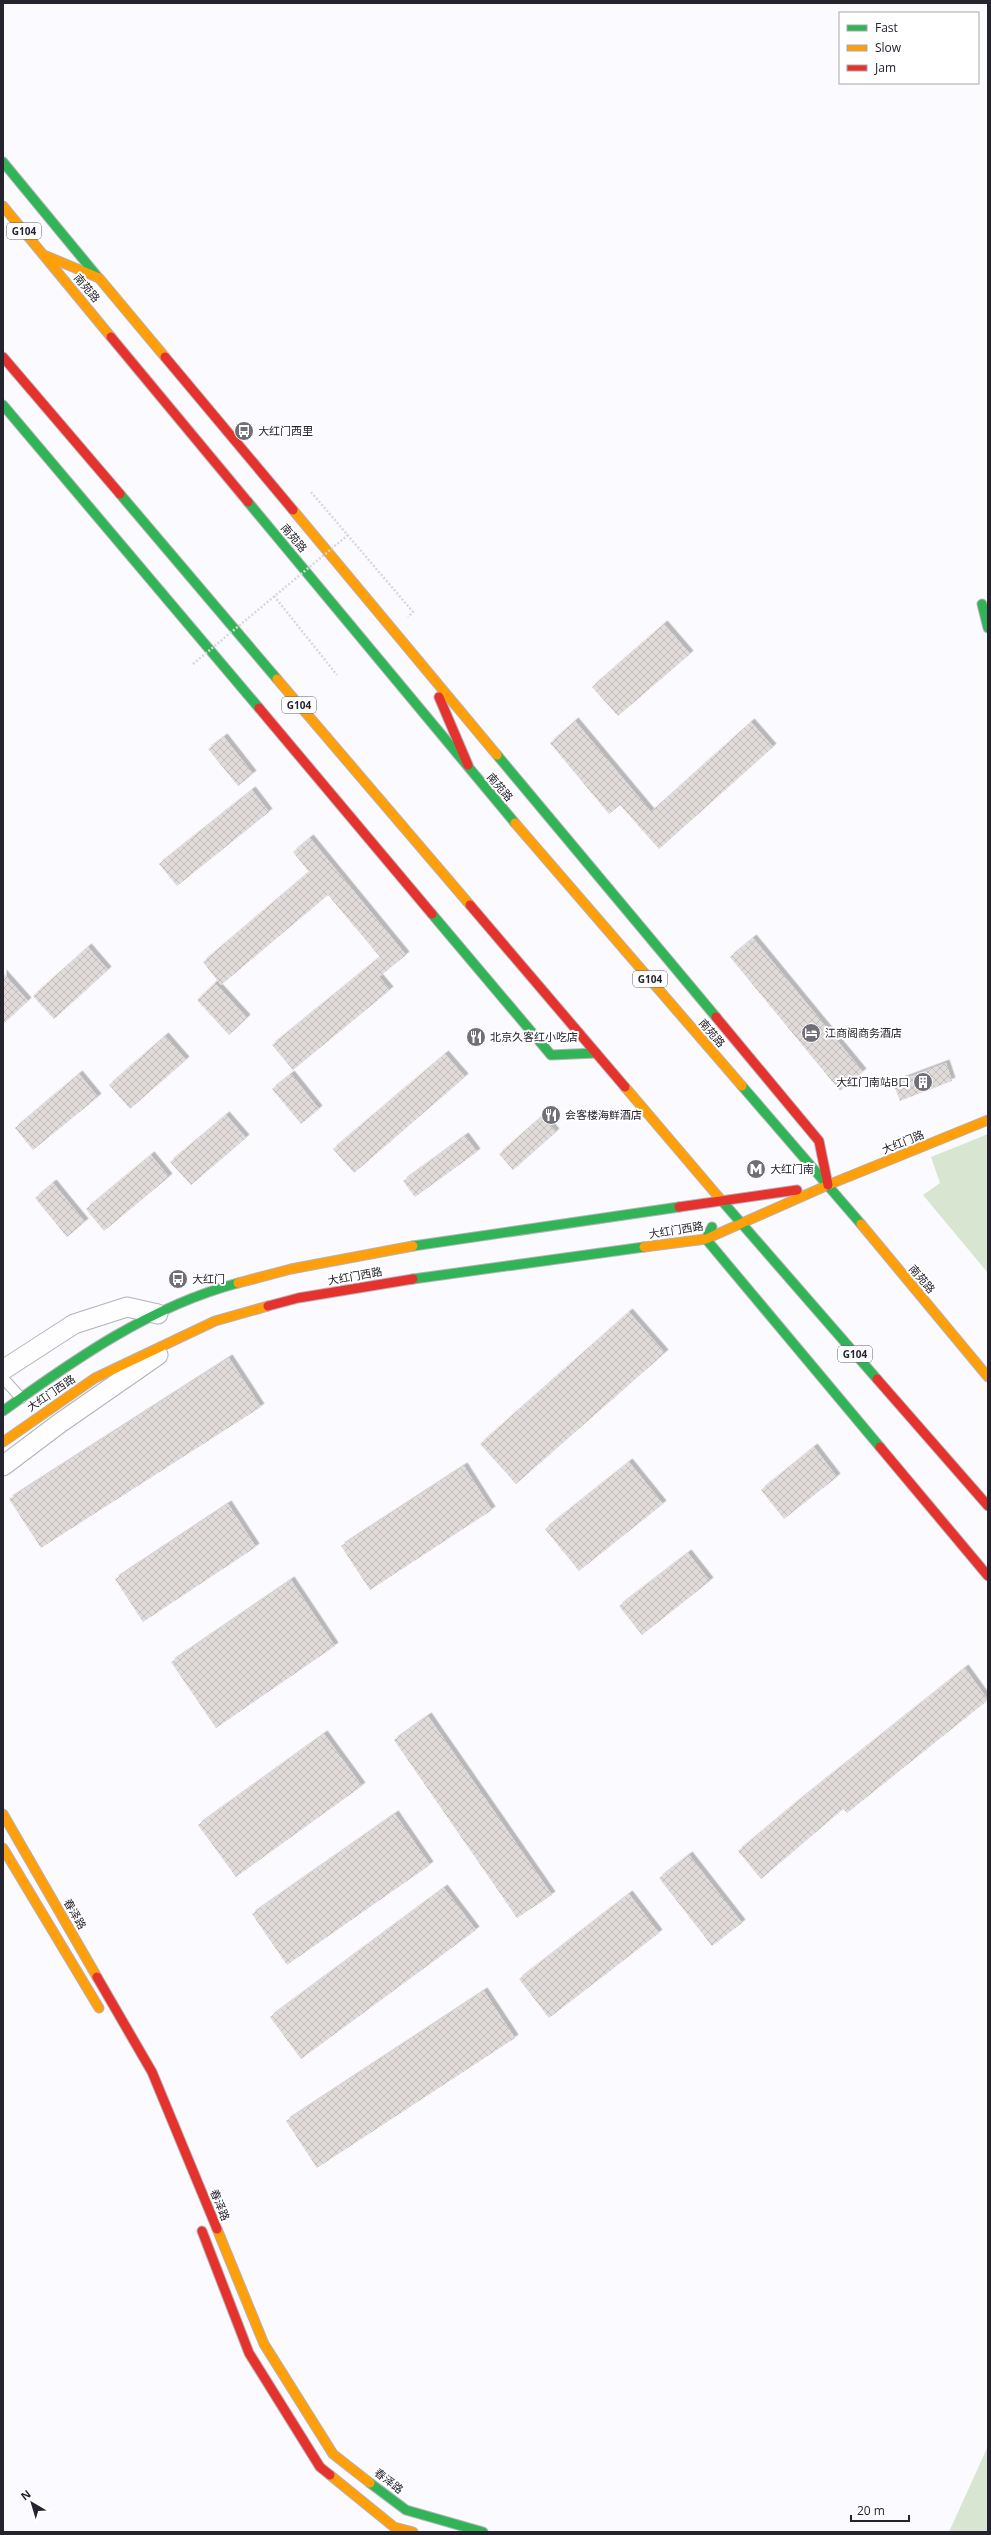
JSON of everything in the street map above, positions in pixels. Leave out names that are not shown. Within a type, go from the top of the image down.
[{"type":"main road","points":[[3,162],[819,1141],[828,1185]]},
{"type":"main road","name":"南苑路","points":[[3,206],[472,773],[828,1185],[988,1377]]},
{"type":"main road","points":[[44,255],[99,278]]},
{"type":"main road","name":"G104","points":[[3,357],[741,1223],[988,1506]]},
{"type":"main road","points":[[3,405],[551,1055],[596,1053]]},
{"type":"main road","points":[[982,604],[988,628]]},
{"type":"main road","points":[[430,676],[472,773]]},
{"type":"main road","name":"大红门路","points":[[828,1185],[988,1120]]},
{"type":"main road","name":"大红门西路","points":[[3,1411],[67,1365],[158,1314],[204,1292],[291,1268],[384,1251],[723,1202],[828,1185]]},
{"type":"main road","name":"大红门西路","points":[[3,1442],[95,1378],[215,1321],[298,1298],[381,1283],[706,1239],[828,1185]]},
{"type":"main road","points":[[723,1202],[706,1239],[988,1576]]},
{"type":"main road","name":"春泽路","points":[[3,1814],[152,2072],[264,2344],[333,2454],[406,2510],[483,2532]]},
{"type":"main road","points":[[3,1848],[104,2017]]},
{"type":"main road","points":[[198,2223],[249,2353],[320,2467],[394,2527],[413,2532]]},
{"type":"street","points":[[3,1370],[74,1324],[127,1307],[158,1314]]},
{"type":"street","points":[[3,1466],[60,1423],[193,1331]]},
{"type":"lane","points":[[3,1378],[21,1398]]},
{"type":"path","points":[[311,492],[414,612]]},
{"type":"path","points":[[193,664],[348,535]]},
{"type":"path","points":[[274,596],[338,675]]},
{"type":"green space","points":[[988,1134],[988,1273],[923,1195],[940,1183],[931,1157]]},
{"type":"green space","points":[[988,2446],[988,2532],[949,2532]]},
{"type":"building","points":[[664,624],[690,654],[618,716],[592,687]]},
{"type":"building","points":[[575,721],[651,812],[751,722],[773,747],[659,849],[620,805],[609,814],[550,743]]},
{"type":"building","points":[[224,737],[253,774],[238,786],[208,749]]},
{"type":"building","points":[[252,790],[269,812],[177,886],[159,864]]},
{"type":"building","points":[[310,838],[406,955],[379,977],[390,990],[293,1070],[272,1045],[380,957],[328,895],[221,985],[203,962],[309,872],[293,852]]},
{"type":"building","points":[[753,938],[863,1072],[840,1091],[730,957]]},
{"type":"building","points":[[88,947],[108,970],[54,1019],[33,996]]},
{"type":"building","points":[[3,973],[28,1001],[3,1024]]},
{"type":"building","points":[[215,983],[247,1018],[229,1035],[197,1000]]},
{"type":"building","points":[[165,1036],[186,1060],[130,1109],[109,1085]]},
{"type":"building","points":[[445,1054],[465,1077],[354,1173],[333,1149]]},
{"type":"building","name":"大红门南站B口","points":[[946,1063],[952,1081],[900,1101],[893,1083]]},
{"type":"building","points":[[79,1074],[98,1097],[33,1150],[15,1128]]},
{"type":"building","points":[[291,1074],[319,1109],[301,1124],[272,1089]]},
{"type":"building","points":[[226,1115],[246,1138],[191,1185],[170,1162]]},
{"type":"building","points":[[542,1116],[556,1132],[513,1170],[499,1154]]},
{"type":"building","points":[[465,1136],[477,1152],[415,1197],[403,1181]]},
{"type":"building","points":[[151,1155],[169,1177],[104,1231],[86,1209]]},
{"type":"building","points":[[53,1183],[85,1222],[67,1237],[35,1198]]},
{"type":"building","points":[[629,1312],[665,1353],[516,1484],[480,1444]]},
{"type":"building","points":[[229,1358],[261,1407],[41,1548],[9,1499]]},
{"type":"building","points":[[814,1447],[837,1477],[784,1519],[761,1490]]},
{"type":"building","points":[[629,1462],[663,1504],[579,1571],[545,1529]]},
{"type":"building","points":[[464,1466],[492,1510],[370,1590],[341,1546]]},
{"type":"building","points":[[228,1504],[256,1547],[143,1622],[115,1579]]},
{"type":"building","points":[[688,1553],[710,1581],[642,1635],[619,1606]]},
{"type":"building","points":[[291,1580],[335,1646],[216,1728],[171,1662]]},
{"type":"building","points":[[965,1668],[988,1700],[847,1813],[843,1809],[761,1879],[738,1851],[803,1797]]},
{"type":"building","points":[[428,1716],[552,1895],[517,1918],[394,1740]]},
{"type":"building","points":[[324,1734],[362,1786],[236,1877],[198,1825]]},
{"type":"building","points":[[395,1814],[430,1865],[287,1965],[252,1914]]},
{"type":"building","points":[[689,1855],[742,1923],[712,1946],[659,1878]]},
{"type":"building","points":[[444,1888],[476,1930],[301,2059],[270,2017]]},
{"type":"building","points":[[629,1894],[659,1933],[549,2018],[519,1979]]},
{"type":"building","points":[[484,1991],[515,2038],[317,2168],[286,2121]]},
{"type":"traffic: fast","points":[[3,162],[97,276]]},
{"type":"traffic: fast","points":[[3,405],[259,708]]},
{"type":"traffic: fast","points":[[120,494],[277,679]]},
{"type":"traffic: fast","points":[[248,502],[515,823]]},
{"type":"traffic: fast","points":[[982,604],[988,628]]},
{"type":"traffic: fast","points":[[497,755],[716,1017]]},
{"type":"traffic: fast","points":[[432,914],[551,1055],[596,1053]]},
{"type":"traffic: fast","points":[[742,1086],[861,1224]]},
{"type":"traffic: fast","points":[[722,1201],[877,1379]]},
{"type":"traffic: fast","points":[[413,1246],[679,1207]]},
{"type":"traffic: fast","points":[[712,1227],[706,1239],[880,1447]]},
{"type":"traffic: fast","points":[[413,1279],[644,1247]]},
{"type":"traffic: fast","points":[[3,1411],[58,1372],[115,1336],[144,1320],[175,1305],[238,1283]]},
{"type":"traffic: fast","points":[[370,2483],[406,2510],[483,2532]]},
{"type":"traffic: slow","points":[[3,206],[111,337]]},
{"type":"traffic: slow","points":[[44,255],[99,278],[165,357]]},
{"type":"traffic: slow","points":[[293,510],[497,755]]},
{"type":"traffic: slow","points":[[277,679],[470,905]]},
{"type":"traffic: slow","points":[[515,823],[742,1086]]},
{"type":"traffic: slow","points":[[625,1087],[722,1201]]},
{"type":"traffic: slow","points":[[644,1247],[706,1239],[828,1185],[988,1120]]},
{"type":"traffic: slow","points":[[861,1224],[988,1377]]},
{"type":"traffic: slow","points":[[238,1283],[291,1269],[413,1246]]},
{"type":"traffic: slow","points":[[3,1442],[95,1378],[215,1321],[268,1306]]},
{"type":"traffic: slow","points":[[3,1814],[97,1977]]},
{"type":"traffic: slow","points":[[3,1848],[99,2008]]},
{"type":"traffic: slow","points":[[217,2229],[264,2344],[333,2454],[370,2483]]},
{"type":"traffic: slow","points":[[330,2475],[394,2527],[413,2532]]},
{"type":"traffic: jam","points":[[111,337],[248,502]]},
{"type":"traffic: jam","points":[[3,357],[120,494]]},
{"type":"traffic: jam","points":[[165,357],[293,510]]},
{"type":"traffic: jam","points":[[439,697],[468,765]]},
{"type":"traffic: jam","points":[[259,708],[432,914]]},
{"type":"traffic: jam","points":[[470,905],[625,1087]]},
{"type":"traffic: jam","points":[[716,1017],[819,1141],[828,1185]]},
{"type":"traffic: jam","points":[[679,1207],[797,1190]]},
{"type":"traffic: jam","points":[[268,1306],[298,1298],[413,1279]]},
{"type":"traffic: jam","points":[[877,1379],[988,1506]]},
{"type":"traffic: jam","points":[[880,1447],[988,1576]]},
{"type":"traffic: jam","points":[[97,1977],[152,2072],[217,2229]]},
{"type":"traffic: jam","points":[[202,2231],[249,2353],[320,2467],[330,2475]]},
{"type":"place","name":"大红门西里","points":[[244,431]]},
{"type":"place","name":"江商阁商务酒店","points":[[811,1033]]},
{"type":"place","name":"北京久客红小吃店","points":[[476,1037]]},
{"type":"place","name":"大红门南站B口","points":[[923,1082]]},
{"type":"place","name":"会客楼海鲜酒店","points":[[551,1115]]},
{"type":"place","name":"大红门南","points":[[756,1169]]},
{"type":"place","name":"大红门","points":[[178,1279]]}]
